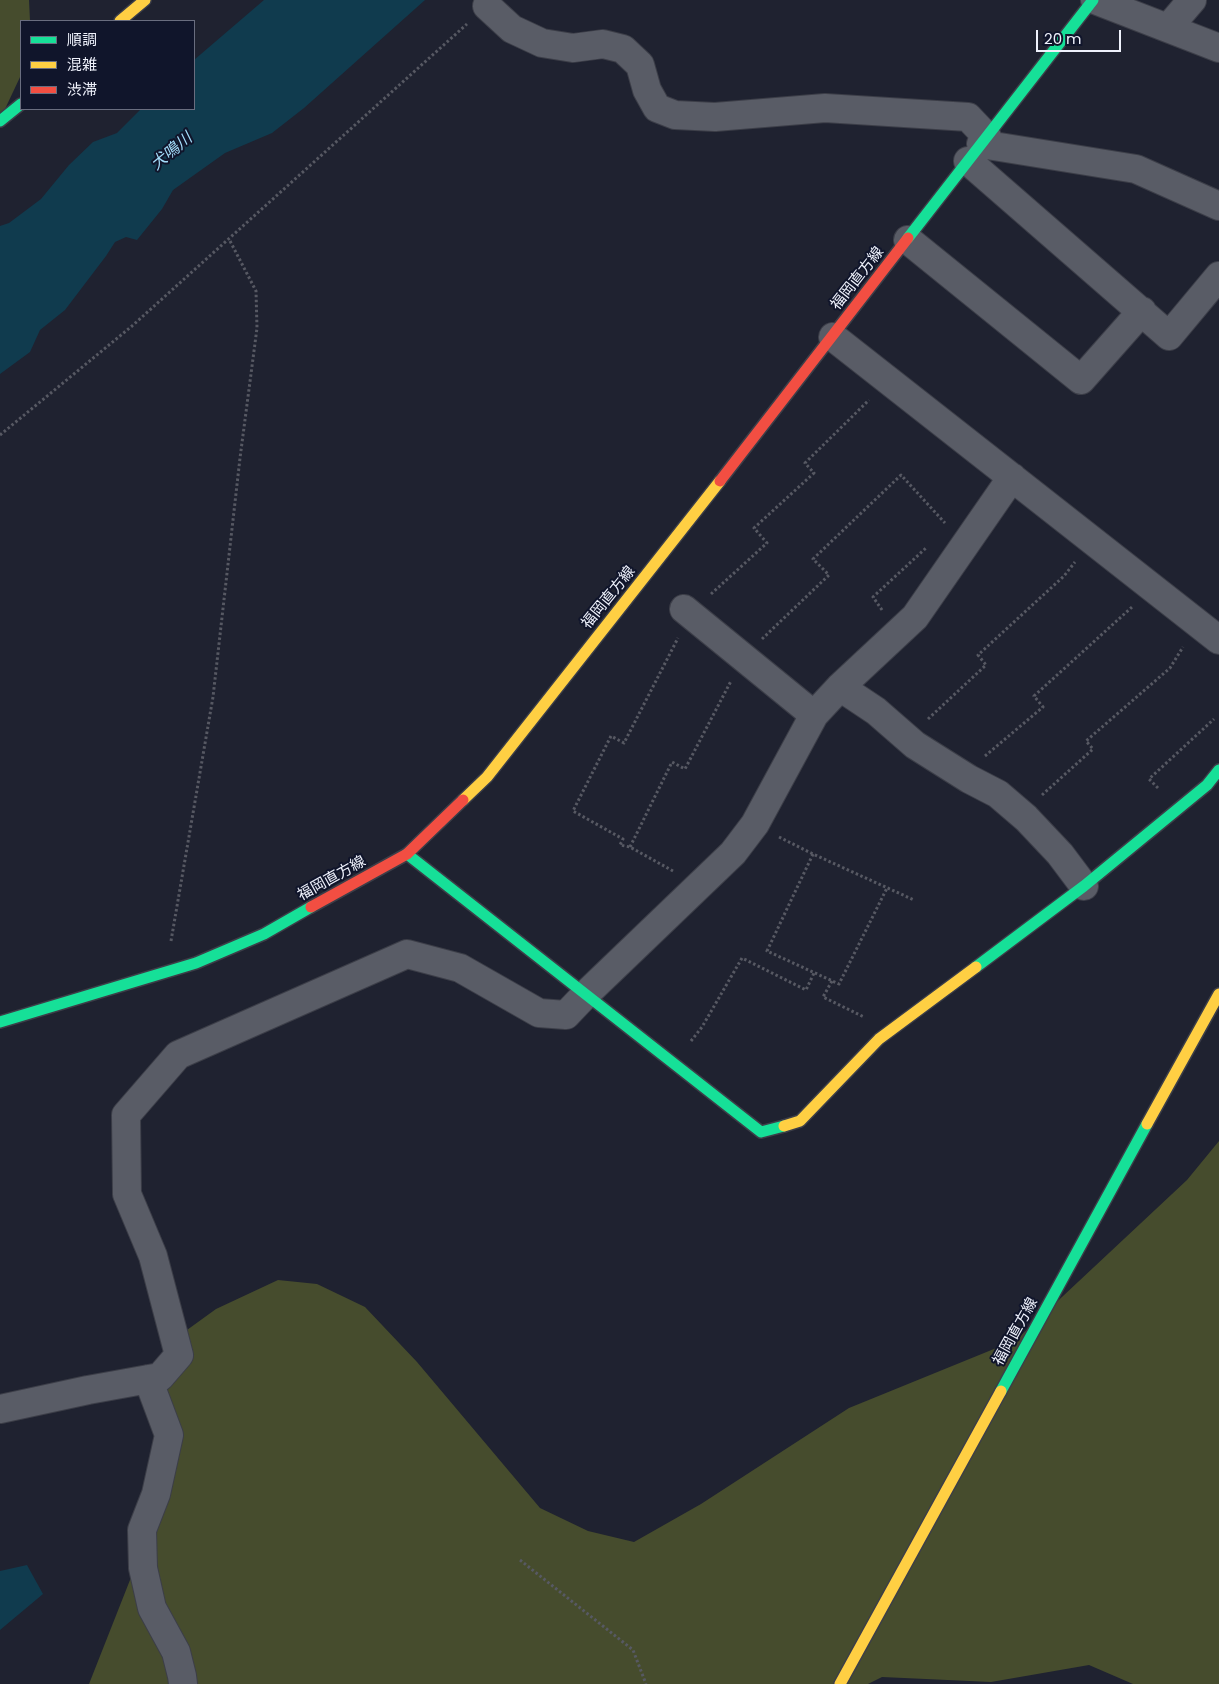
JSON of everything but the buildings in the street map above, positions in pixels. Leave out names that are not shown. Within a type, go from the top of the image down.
[{"type":"main road","points":[[121,20],[145,0]]},
{"type":"main road","name":"福岡直方線","points":[[0,1022],[196,964],[264,934],[407,854],[487,777],[833,337],[1094,0]]},
{"type":"main road","points":[[0,122],[20,105]]},
{"type":"main road","points":[[407,854],[761,1132],[800,1122],[879,1040],[1078,878],[1207,786],[1219,770]]},
{"type":"main road","name":"福岡直方線","points":[[840,1684],[1219,994]]},
{"type":"street","points":[[1094,0],[1219,48]]},
{"type":"street","points":[[1168,28],[1192,0]]},
{"type":"street","points":[[487,6],[512,29],[542,44],[573,48],[603,44],[623,49],[640,65],[647,90],[656,108],[675,115],[716,117],[825,108],[968,117],[979,147],[1142,312],[1169,336],[1219,276]]},
{"type":"street","points":[[979,147],[1136,169],[1219,206]]},
{"type":"street","points":[[908,240],[1081,380],[1142,312]]},
{"type":"street","points":[[833,337],[1209,632]]},
{"type":"street","points":[[0,1409],[160,1377],[179,1354],[153,1256],[128,1194],[126,1115],[178,1055],[407,954],[460,968],[539,1013],[566,1015],[733,853],[755,824],[814,715],[840,687],[915,617],[1012,477]]},
{"type":"street","points":[[687,611],[814,715]]},
{"type":"street","points":[[840,687],[876,711],[915,744],[963,775],[998,794],[1022,813],[1060,854],[1078,878]]},
{"type":"street","points":[[148,1379],[169,1435],[156,1494],[142,1530],[143,1568],[152,1608],[176,1652],[183,1684]]},
{"type":"path","points":[[0,435],[132,326],[487,6]]},
{"type":"path","points":[[163,973],[213,697],[234,506],[257,328],[256,292],[229,239]]},
{"type":"path","points":[[700,885],[630,848],[620,845],[623,839],[574,811],[611,736],[624,743],[687,611],[767,543],[754,528],[814,473],[805,463],[888,380]]},
{"type":"path","points":[[630,848],[672,762],[685,769],[743,657],[829,575],[813,559],[902,475],[949,527]]},
{"type":"path","points":[[907,738],[986,665],[978,655],[1064,576],[1091,539]]},
{"type":"path","points":[[963,775],[1042,707],[1034,696],[1137,601],[1148,584]]},
{"type":"path","points":[[1022,813],[1093,749],[1086,741],[1209,632]]},
{"type":"path","points":[[1152,794],[1159,788],[1149,778],[1214,719]]},
{"type":"path","points":[[755,824],[813,854],[914,900]]},
{"type":"path","points":[[813,854],[767,952],[839,984],[887,888]]},
{"type":"path","points":[[673,1062],[702,1026],[742,958],[806,990],[814,973]]},
{"type":"path","points":[[832,981],[823,998],[891,1030]]},
{"type":"path","points":[[520,1560],[633,1650],[646,1684]]},
{"type":"green space","points":[[0,0],[29,0],[30,20],[20,20],[20,77],[5,109],[0,113]]},
{"type":"green space","points":[[1219,1141],[1219,1684],[1133,1684],[1089,1665],[991,1682],[882,1677],[868,1684],[89,1684],[162,1503],[169,1474],[149,1392],[169,1343],[216,1309],[278,1280],[317,1284],[365,1307],[417,1362],[540,1508],[588,1531],[634,1542],[701,1504],[849,1408],[1016,1340],[1187,1180]]},
{"type":"water","name":"犬鳴川","points":[[264,0],[425,0],[304,108],[272,133],[225,153],[173,190],[162,209],[137,240],[126,237],[115,242],[65,310],[40,330],[30,352],[0,374],[0,226],[9,223],[41,199],[69,165],[93,142],[117,133],[140,110],[195,110],[195,59]]},
{"type":"water","points":[[27,1565],[43,1594],[0,1630],[0,1571]]},
{"type":"traffic: fast","points":[[908,238],[1093,0]]},
{"type":"traffic: fast","points":[[0,121],[20,105]]},
{"type":"traffic: fast","points":[[976,967],[1084,886],[1207,785],[1219,770]]},
{"type":"traffic: fast","points":[[407,854],[761,1132],[784,1126]]},
{"type":"traffic: fast","points":[[0,1022],[196,963],[264,934],[311,907]]},
{"type":"traffic: fast","points":[[1001,1391],[1147,1124]]},
{"type":"traffic: slow","points":[[121,20],[145,0]]},
{"type":"traffic: slow","points":[[463,800],[487,777],[720,481]]},
{"type":"traffic: slow","points":[[784,1126],[800,1121],[879,1039],[976,967]]},
{"type":"traffic: slow","points":[[1147,1124],[1219,994]]},
{"type":"traffic: slow","points":[[840,1684],[1001,1391]]},
{"type":"traffic: jam","points":[[720,481],[908,238]]},
{"type":"traffic: jam","points":[[311,907],[407,854],[463,800]]}]
